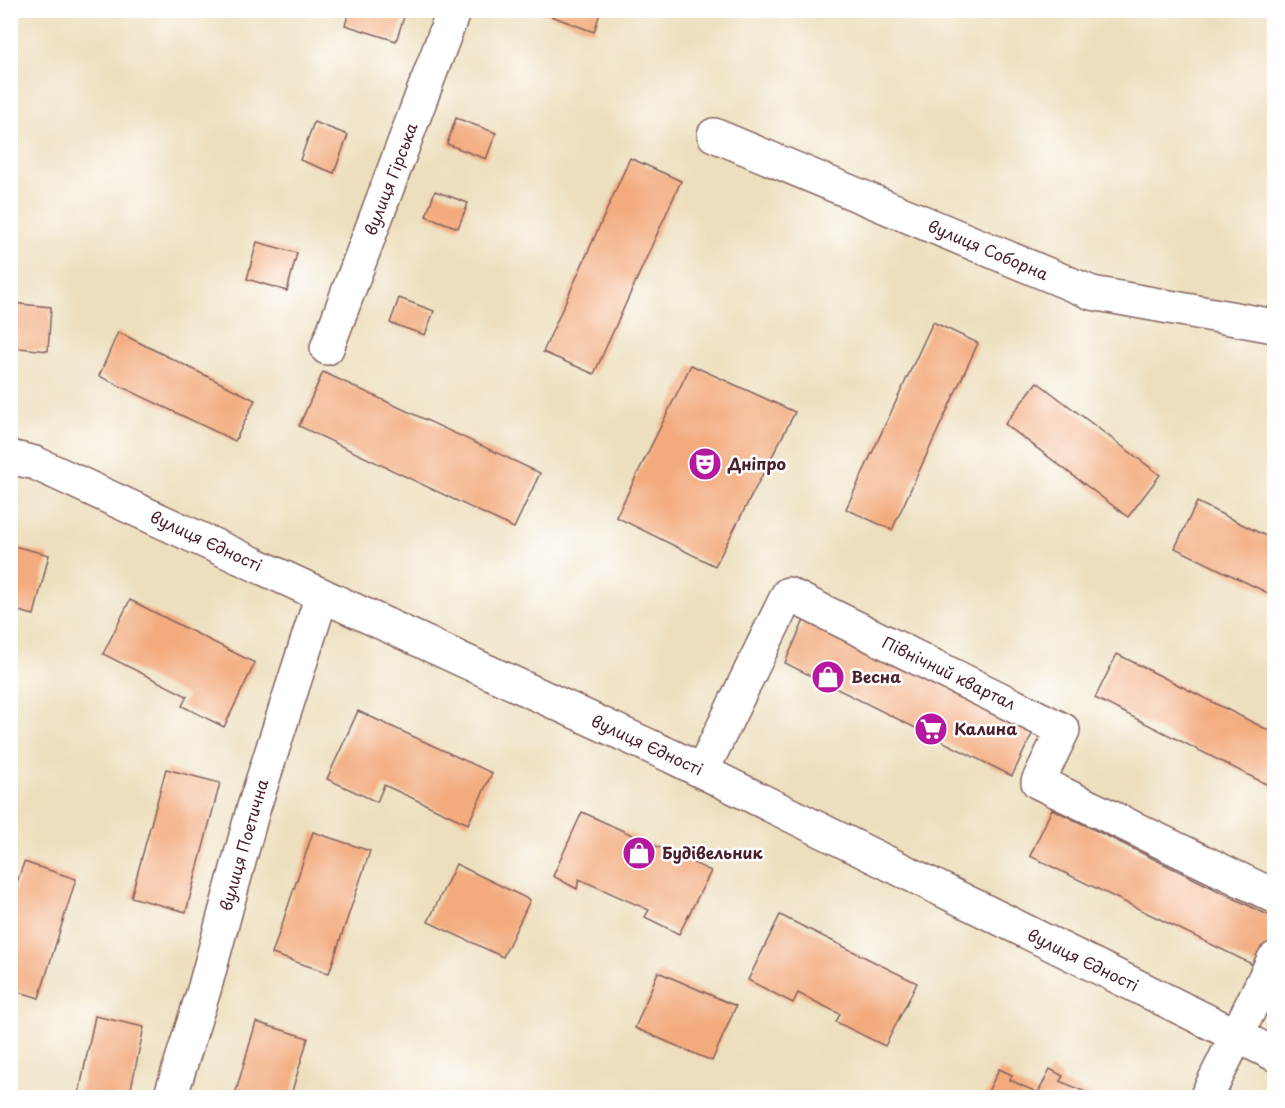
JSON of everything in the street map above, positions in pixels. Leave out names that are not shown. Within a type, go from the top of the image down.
[{"type":"street","name":"вулиця Гірська","points":[[327,348],[454,10]]},
{"type":"street","name":"вулиця Соборна","points":[[714,135],[1092,293],[1275,326]]},
{"type":"street","name":"вулиця Єдності","points":[[10,457],[35,463],[702,771],[1275,1054]]},
{"type":"street","name":"Північний квартал","points":[[702,771],[788,594],[1063,730],[1038,782],[1275,896]]},
{"type":"street","name":"вулиця Поетична","points":[[170,1098],[204,990],[253,810],[322,595]]},
{"type":"street","points":[[1206,1098],[1275,959]]},
{"type":"building","points":[[350,10],[406,11],[396,41],[345,25]]},
{"type":"building","points":[[535,10],[601,10],[594,32]]},
{"type":"building","points":[[456,118],[496,133],[486,159],[447,144]]},
{"type":"building","points":[[314,122],[348,135],[334,173],[300,160]]},
{"type":"building","points":[[630,158],[681,181],[594,374],[543,352]]},
{"type":"building","points":[[435,191],[468,203],[458,228],[426,216]]},
{"type":"building","points":[[257,242],[297,253],[287,291],[247,279]]},
{"type":"building","points":[[399,298],[434,311],[425,335],[390,323]]},
{"type":"building","points":[[10,303],[51,307],[48,351],[10,347]]},
{"type":"building","points":[[933,322],[978,343],[892,530],[846,509]]},
{"type":"building","points":[[118,332],[255,400],[235,441],[99,376]]},
{"type":"building","name":"Дніпро","points":[[691,365],[795,412],[715,566],[616,517]]},
{"type":"building","points":[[323,372],[540,473],[514,528],[299,426]]},
{"type":"building","points":[[1037,382],[1160,475],[1128,517],[1005,424]]},
{"type":"building","points":[[1197,502],[1274,540],[1274,596],[1175,548]]},
{"type":"building","points":[[10,545],[49,555],[34,615],[10,609]]},
{"type":"building","points":[[130,600],[255,663],[224,727],[182,706],[187,696],[103,654]]},
{"type":"building","points":[[805,618],[1034,730],[1012,776],[785,663]]},
{"type":"building","points":[[1117,654],[1274,733],[1274,788],[1095,698]]},
{"type":"building","points":[[358,711],[492,773],[468,824],[384,785],[377,802],[327,779]]},
{"type":"building","points":[[166,769],[220,783],[186,912],[131,897]]},
{"type":"building","points":[[1052,809],[1274,918],[1274,950],[1264,970],[1030,856]]},
{"type":"building","points":[[582,812],[711,871],[679,934],[645,917],[649,910],[579,879],[577,889],[553,876]]},
{"type":"building","points":[[313,832],[370,851],[329,973],[272,954]]},
{"type":"building","points":[[24,862],[76,879],[39,998],[10,989],[10,903]]},
{"type":"building","points":[[456,864],[530,900],[503,957],[428,922]]},
{"type":"building","points":[[780,915],[917,983],[885,1046],[836,1022],[840,1014],[798,993],[793,1003],[748,980]]},
{"type":"building","points":[[658,972],[736,1006],[712,1061],[635,1028]]},
{"type":"building","points":[[95,1016],[144,1027],[129,1098],[78,1098]]},
{"type":"building","points":[[256,1022],[308,1038],[290,1098],[234,1098]]},
{"type":"building","points":[[999,1069],[1012,1075],[1010,1080],[1038,1093],[1050,1069],[1063,1076],[1060,1081],[1099,1098],[985,1098]]},
{"type":"place","name":"Дніпро","points":[[705,464]]},
{"type":"place","name":"Весна","points":[[828,677]]},
{"type":"place","name":"Калина","points":[[931,729]]},
{"type":"place","name":"Будівельник","points":[[639,853]]}]
